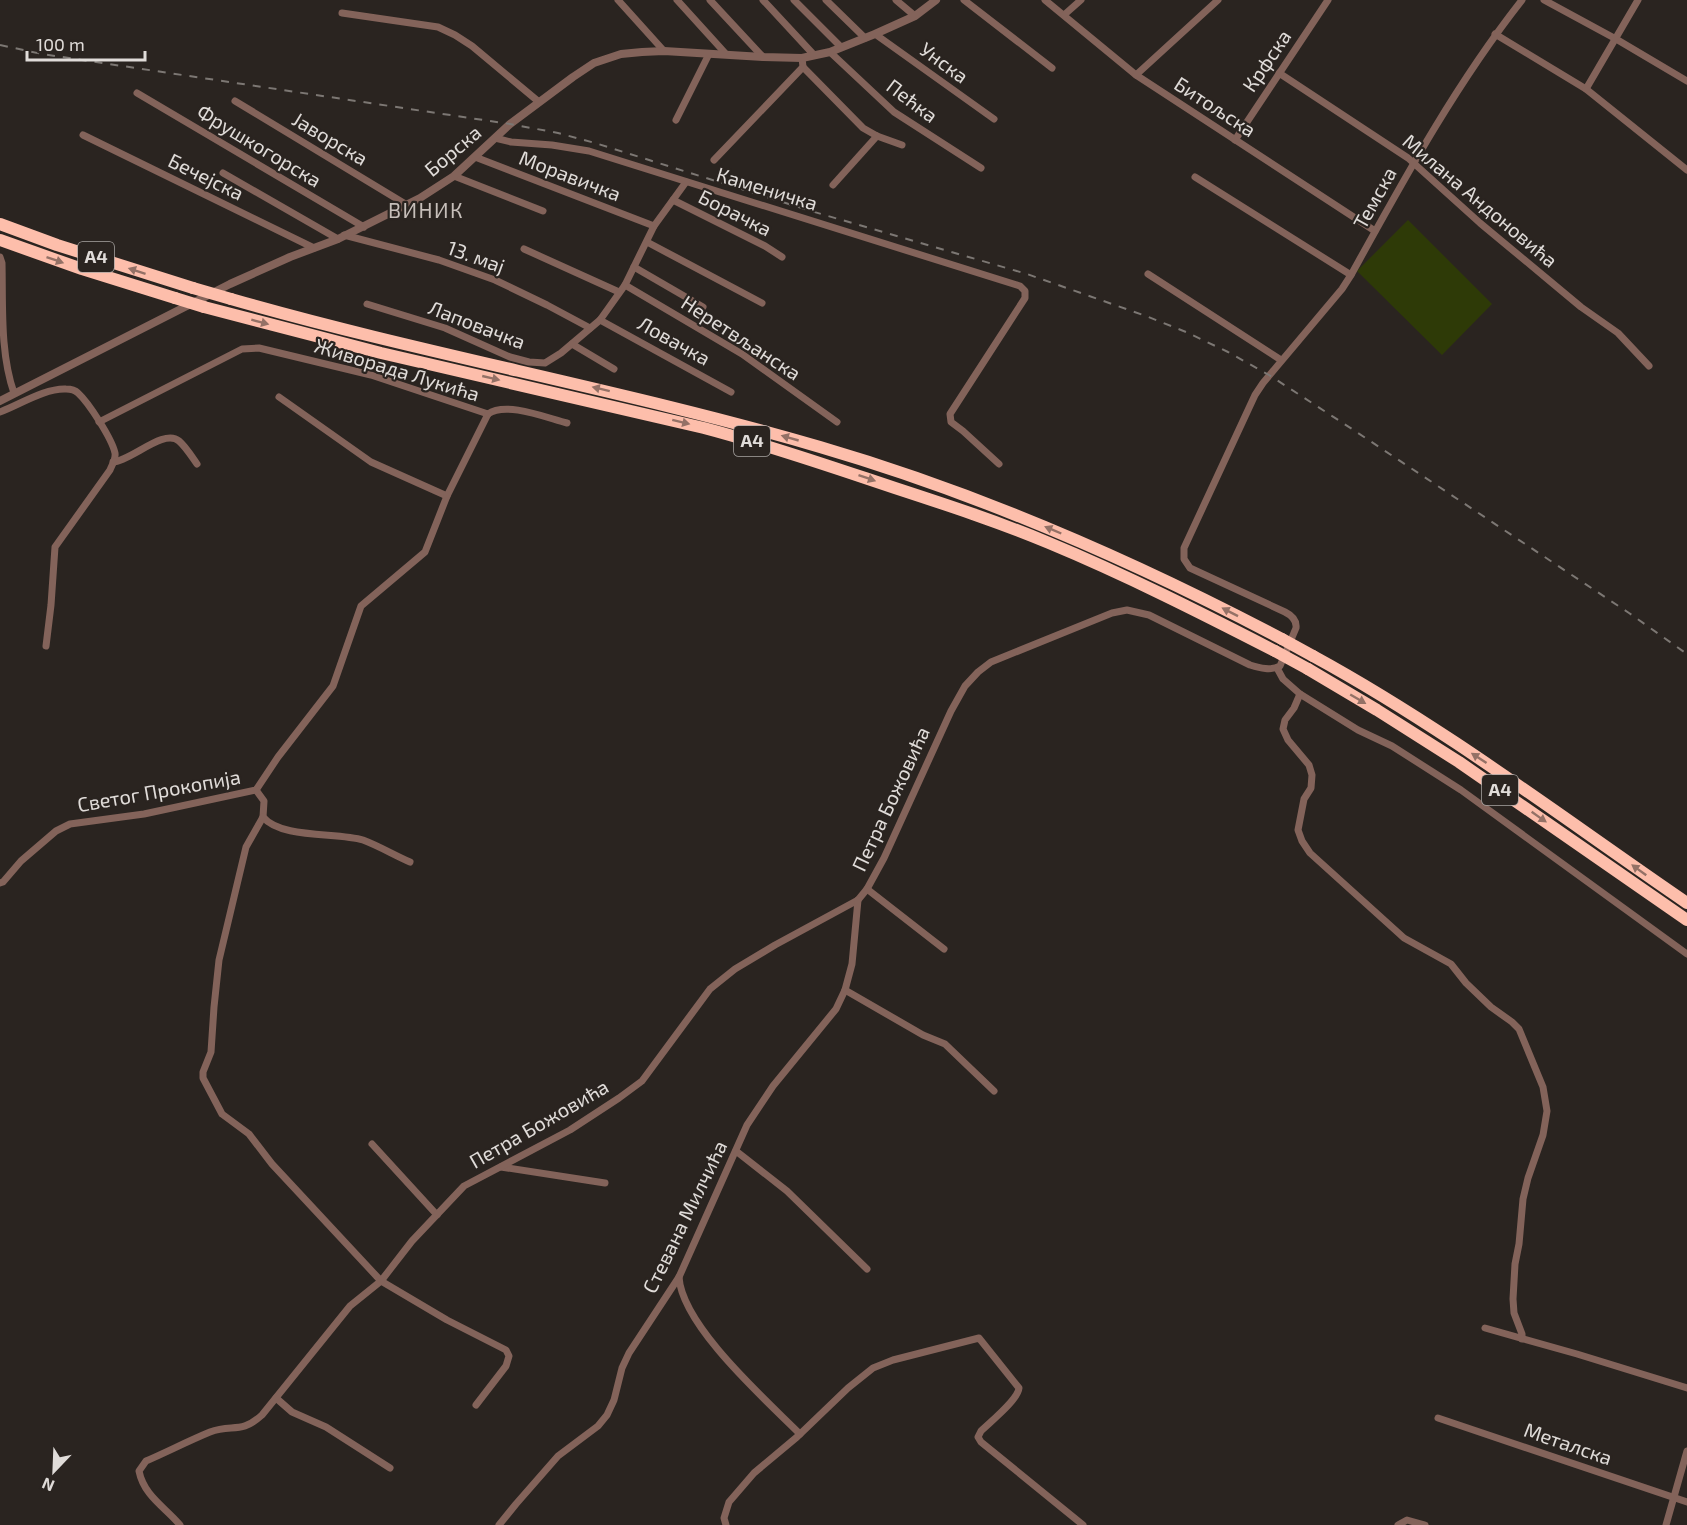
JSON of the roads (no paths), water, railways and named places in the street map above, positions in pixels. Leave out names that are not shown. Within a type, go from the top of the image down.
[{"type":"highway","name":"A4","points":[[0,224],[57,245],[193,288],[289,315],[590,386],[811,444],[891,469],[1004,510],[1197,595],[1313,656],[1395,704],[1490,766],[1687,903]]},
{"type":"highway","name":"A4","points":[[0,240],[204,308],[381,353],[743,438],[946,504],[1047,542],[1154,590],[1308,669],[1467,767],[1687,920]]},
{"type":"street","points":[[618,0],[664,51]]},
{"type":"street","points":[[677,0],[726,54]]},
{"type":"street","points":[[710,0],[763,57]]},
{"type":"street","points":[[763,0],[814,55]]},
{"type":"street","points":[[794,0],[841,47]]},
{"type":"street","points":[[826,0],[864,38]]},
{"type":"street","points":[[896,0],[915,16]]},
{"type":"street","name":"Борска","points":[[0,401],[230,284],[364,227],[407,206],[454,176],[510,124],[594,63],[621,54],[642,51],[726,54],[803,62],[814,55],[830,52],[915,16],[936,0]]},
{"type":"street","points":[[964,0],[1052,68]]},
{"type":"street","name":"Битољска","points":[[1045,0],[1136,75],[1375,231]]},
{"type":"street","points":[[1064,15],[1081,0]]},
{"type":"street","points":[[1136,75],[1218,0]]},
{"type":"street","name":"Крфска","points":[[1235,140],[1328,0]]},
{"type":"street","name":"Темска","points":[[1277,668],[1282,663],[1295,631],[1296,624],[1292,617],[1190,568],[1184,559],[1184,548],[1256,395],[1281,360],[1342,289],[1412,163],[1495,34],[1522,0]]},
{"type":"street","points":[[1544,0],[1687,81]]},
{"type":"street","points":[[1586,89],[1638,0]]},
{"type":"street","points":[[342,13],[438,27],[472,46],[539,102]]},
{"type":"street","name":"Унска","points":[[875,34],[994,119]]},
{"type":"street","points":[[1495,34],[1586,89],[1687,170]]},
{"type":"street","name":"Пећка","points":[[830,52],[894,112],[981,168]]},
{"type":"street","points":[[676,120],[709,54]]},
{"type":"street","points":[[714,160],[803,62],[863,128],[902,146]]},
{"type":"street","name":"Милана Андоновића","points":[[1279,73],[1408,158],[1480,223],[1581,307],[1618,333],[1649,366]]},
{"type":"street","name":"Фрушкогорска","points":[[137,93],[364,227]]},
{"type":"street","name":"Јаворска","points":[[235,101],[407,206]]},
{"type":"street","name":"Бечејска","points":[[83,135],[314,248]]},
{"type":"street","points":[[833,185],[877,136]]},
{"type":"street","name":"Каменичка","points":[[495,138],[589,151],[1020,286],[1025,290],[1025,298],[950,414],[951,422],[999,464]]},
{"type":"street","name":"Моравичка","points":[[475,157],[654,226]]},
{"type":"street","name":"13. мај","points":[[223,173],[341,237],[439,260],[486,277],[536,299],[590,328]]},
{"type":"street","points":[[454,176],[543,211]]},
{"type":"street","points":[[1195,177],[1351,275]]},
{"type":"street","name":"Лаповачка","points":[[367,304],[445,328],[504,355],[529,362],[545,363],[600,320],[624,285],[654,226],[686,182]]},
{"type":"street","name":"Борачка","points":[[673,200],[782,256]]},
{"type":"street","points":[[647,242],[762,303]]},
{"type":"street","points":[[524,249],[619,292]]},
{"type":"street","points":[[0,257],[4,353],[9,382],[14,393]]},
{"type":"street","points":[[634,267],[703,307]]},
{"type":"street","points":[[1148,274],[1281,360]]},
{"type":"street","name":"Неретвљанска","points":[[624,285],[742,354],[837,422]]},
{"type":"street","name":"Ловачка","points":[[600,320],[731,392]]},
{"type":"street","points":[[572,344],[614,369]]},
{"type":"street","name":"Живорада Лукића","points":[[99,422],[242,349],[250,348],[259,348],[371,375],[488,414]]},
{"type":"street","points":[[0,412],[52,391],[66,389],[75,391],[99,422],[112,443],[116,456],[110,470],[55,547],[46,646]]},
{"type":"street","points":[[279,397],[371,462],[447,496]]},
{"type":"street","points":[[488,414],[494,410],[514,410],[567,423]]},
{"type":"street","name":"Светог Прокопија","points":[[0,883],[21,861],[56,831],[70,824],[144,814],[256,790],[278,757],[333,686],[361,606],[425,552],[447,496],[488,414]]},
{"type":"street","points":[[113,462],[123,460],[157,442],[175,438],[197,464]]},
{"type":"street","name":"Петра Божовића","points":[[180,1525],[146,1490],[139,1471],[141,1465],[212,1431],[249,1426],[262,1415],[350,1306],[381,1281],[412,1241],[464,1186],[570,1130],[620,1098],[642,1081],[710,989],[735,969],[858,900],[867,889],[884,858],[951,711],[965,686],[978,672],[991,662],[1112,613],[1127,610],[1149,615],[1250,664],[1267,669],[1277,668]]},
{"type":"street","points":[[1277,668],[1283,679],[1300,694],[1358,730],[1392,746],[1461,790],[1687,954]]},
{"type":"street","points":[[1300,694],[1285,720],[1283,729],[1284,735],[1309,765],[1312,776],[1311,788],[1304,799],[1298,830],[1302,841],[1310,853],[1404,938],[1451,964],[1466,983],[1491,1007],[1519,1029],[1543,1087],[1547,1111],[1544,1135],[1522,1199],[1519,1244],[1515,1264],[1514,1312],[1522,1339]]},
{"type":"street","points":[[256,790],[264,801],[263,817],[246,847],[219,960],[211,1052],[203,1078],[222,1114],[249,1134],[272,1164],[381,1281],[508,1353],[509,1361],[506,1366],[476,1405]]},
{"type":"street","points":[[263,817],[271,823],[297,832],[362,840],[410,862]]},
{"type":"street","points":[[867,889],[944,949]]},
{"type":"street","name":"Стевана Милчића","points":[[499,1525],[558,1456],[598,1426],[607,1415],[614,1400],[628,1353],[679,1277],[747,1125],[773,1086],[836,1009],[852,964],[858,900]]},
{"type":"street","points":[[844,990],[923,1035],[945,1044],[994,1090]]},
{"type":"street","points":[[372,1144],[437,1215]]},
{"type":"street","points":[[736,1151],[786,1191],[867,1269]]},
{"type":"street","points":[[501,1167],[605,1183]]},
{"type":"street","points":[[679,1277],[679,1287],[683,1297],[720,1353],[800,1434]]},
{"type":"street","points":[[1485,1328],[1578,1353],[1687,1388]]},
{"type":"street","points":[[726,1525],[724,1518],[729,1502],[754,1473],[873,1368],[893,1360],[979,1338],[1019,1388],[1013,1400],[981,1431],[978,1437],[981,1442],[1083,1525]]},
{"type":"street","points":[[276,1398],[292,1412],[326,1427],[390,1468]]},
{"type":"street","name":"Металска","points":[[1438,1418],[1687,1502]]},
{"type":"street","points":[[1666,1525],[1687,1451]]},
{"type":"street","points":[[1398,1525],[1407,1520],[1425,1525]]},
{"type":"railway","points":[[0,45],[42,54],[558,133],[811,211],[1027,274],[1146,316],[1228,352],[1269,375],[1629,613],[1687,654]]},
{"type":"district","name":"ВИНИК","points":[[426,211]]}]
